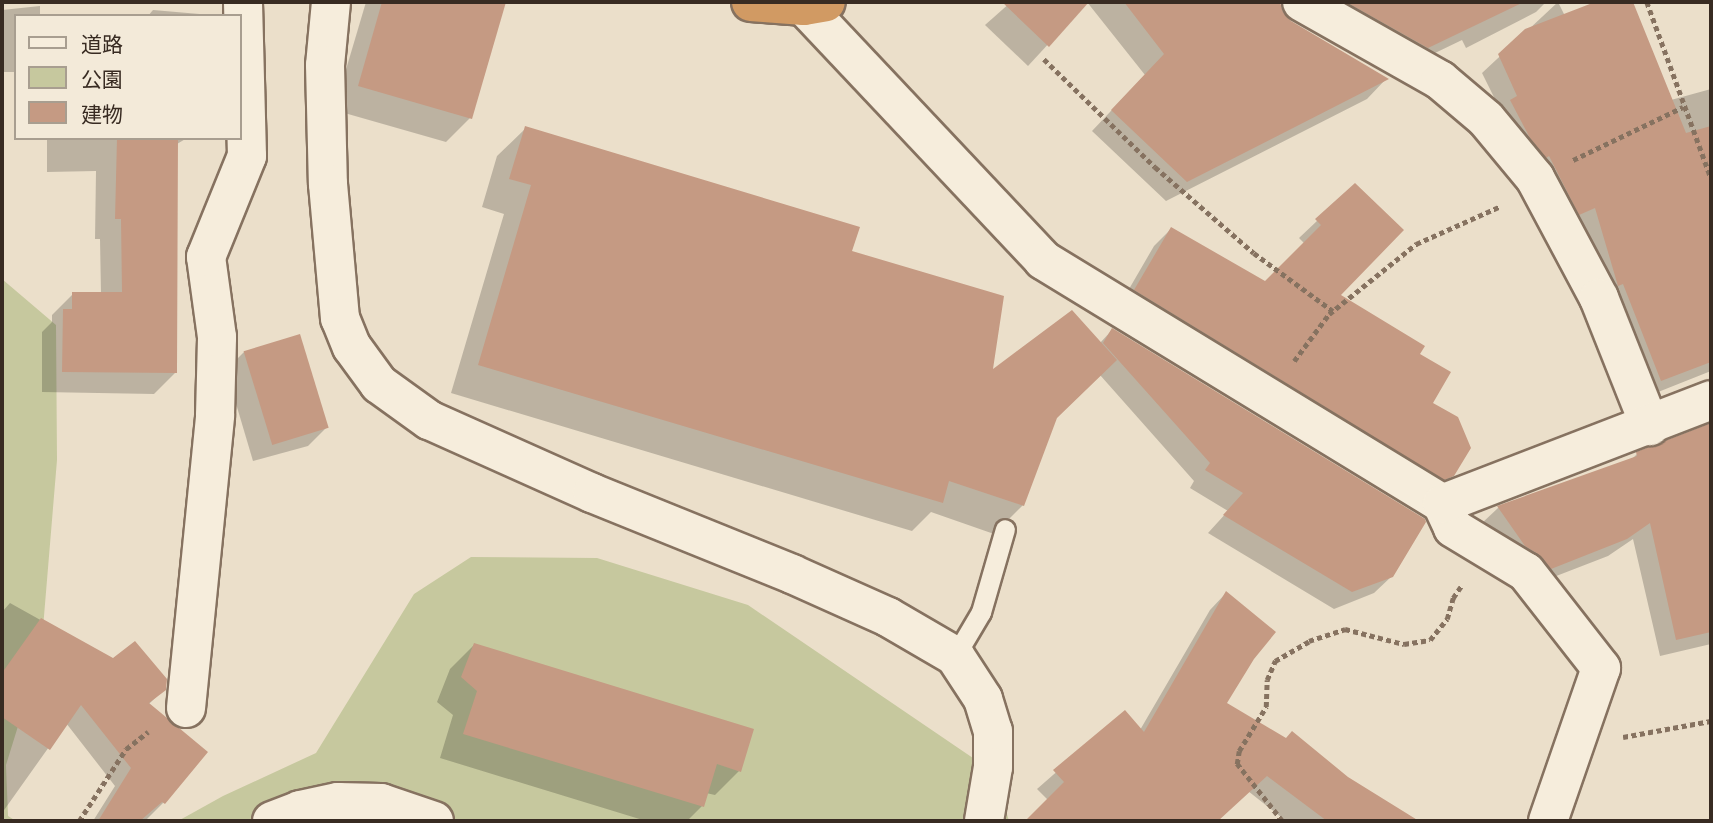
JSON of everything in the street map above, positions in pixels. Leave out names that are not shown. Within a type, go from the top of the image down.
[{"type":"highway","points":[[751,2],[815,4]]},
{"type":"street","points":[[186,708],[215,415],[217,337],[206,257],[247,156],[243,2]]},
{"type":"street","points":[[331,2],[325,65],[328,184],[340,318],[352,347],[379,384],[429,420],[592,493],[816,584],[888,617],[955,656],[983,698],[993,731],[993,767],[984,821]]},
{"type":"street","points":[[1302,2],[1440,80],[1486,119],[1538,183],[1599,298],[1650,425]]},
{"type":"street","points":[[815,4],[1043,260],[1442,504],[1453,528],[1483,550],[1526,572],[1601,668],[1548,821]]},
{"type":"street","points":[[1442,504],[1711,400]]},
{"type":"street","points":[[272,821],[300,810],[338,802],[381,803],[434,821]]},
{"type":"lane","points":[[955,656],[981,612],[1005,529]]},
{"type":"path","points":[[1647,2],[1711,178]]},
{"type":"path","points":[[1044,59],[1155,167],[1254,253],[1333,311]]},
{"type":"path","points":[[1270,399],[1308,337],[1333,311],[1416,244],[1683,107]]},
{"type":"path","points":[[1282,821],[1237,764],[1239,751],[1266,707],[1267,680],[1275,661],[1309,641],[1345,629],[1404,644],[1430,640],[1447,620],[1453,598],[1483,550]]},
{"type":"path","points":[[79,821],[126,749],[169,716],[186,708]]},
{"type":"path","points":[[1578,730],[1611,739],[1711,721]]},
{"type":"green space","points":[[2,279],[56,325],[57,460],[41,652],[6,765],[8,816],[16,821],[2,821]]},
{"type":"green space","points":[[471,557],[597,558],[748,605],[995,773],[1009,821],[178,821],[223,796],[316,753],[414,594]]},
{"type":"building","points":[[382,2],[506,2],[472,119],[358,86]]},
{"type":"building","points":[[1002,2],[1089,2],[1049,47]]},
{"type":"building","points":[[1124,2],[1280,2],[1283,12],[1291,21],[1389,79],[1187,182],[1111,110],[1164,54]]},
{"type":"building","points":[[1346,2],[1524,2],[1428,48]]},
{"type":"building","points":[[1595,2],[1633,2],[1686,133],[1711,126],[1711,362],[1661,381],[1623,284],[1618,286],[1595,208],[1579,215],[1549,156],[1546,158],[1530,138],[1510,100],[1517,96],[1498,54],[1525,29]]},
{"type":"building","points":[[525,126],[860,227],[852,251],[1004,296],[993,369],[1072,310],[1117,360],[1057,418],[1024,506],[949,481],[943,503],[478,365],[531,185],[509,179]]},
{"type":"building","points":[[117,140],[178,140],[177,373],[62,372],[63,309],[72,309],[72,292],[122,292],[121,219],[115,219]]},
{"type":"building","points":[[1355,183],[1404,230],[1341,295],[1425,346],[1420,354],[1451,372],[1433,403],[1458,417],[1471,448],[1454,476],[1444,480],[1134,290],[1171,227],[1265,281],[1321,225],[1315,219]]},
{"type":"building","points":[[1112,328],[1425,519],[1426,522],[1393,577],[1352,592],[1223,515],[1243,493],[1205,470],[1210,463],[1103,343]]},
{"type":"building","points":[[300,334],[329,428],[272,445],[244,351]]},
{"type":"building","points":[[1711,423],[1711,632],[1676,640],[1650,523],[1627,539],[1551,569],[1538,554],[1525,546],[1497,506],[1637,456],[1636,452]]},
{"type":"building","points":[[1226,591],[1276,632],[1254,659],[1227,703],[1286,738],[1292,731],[1348,777],[1419,821],[1327,821],[1267,776],[1218,821],[1025,821],[1064,782],[1053,770],[1125,710],[1144,732]]},
{"type":"building","points":[[41,618],[113,658],[135,641],[167,679],[166,690],[149,703],[208,752],[165,804],[162,802],[140,821],[98,821],[131,768],[81,705],[50,750],[2,717],[2,673]]},
{"type":"building","points":[[474,643],[754,729],[741,772],[717,764],[704,807],[463,734],[477,691],[461,677]]}]
